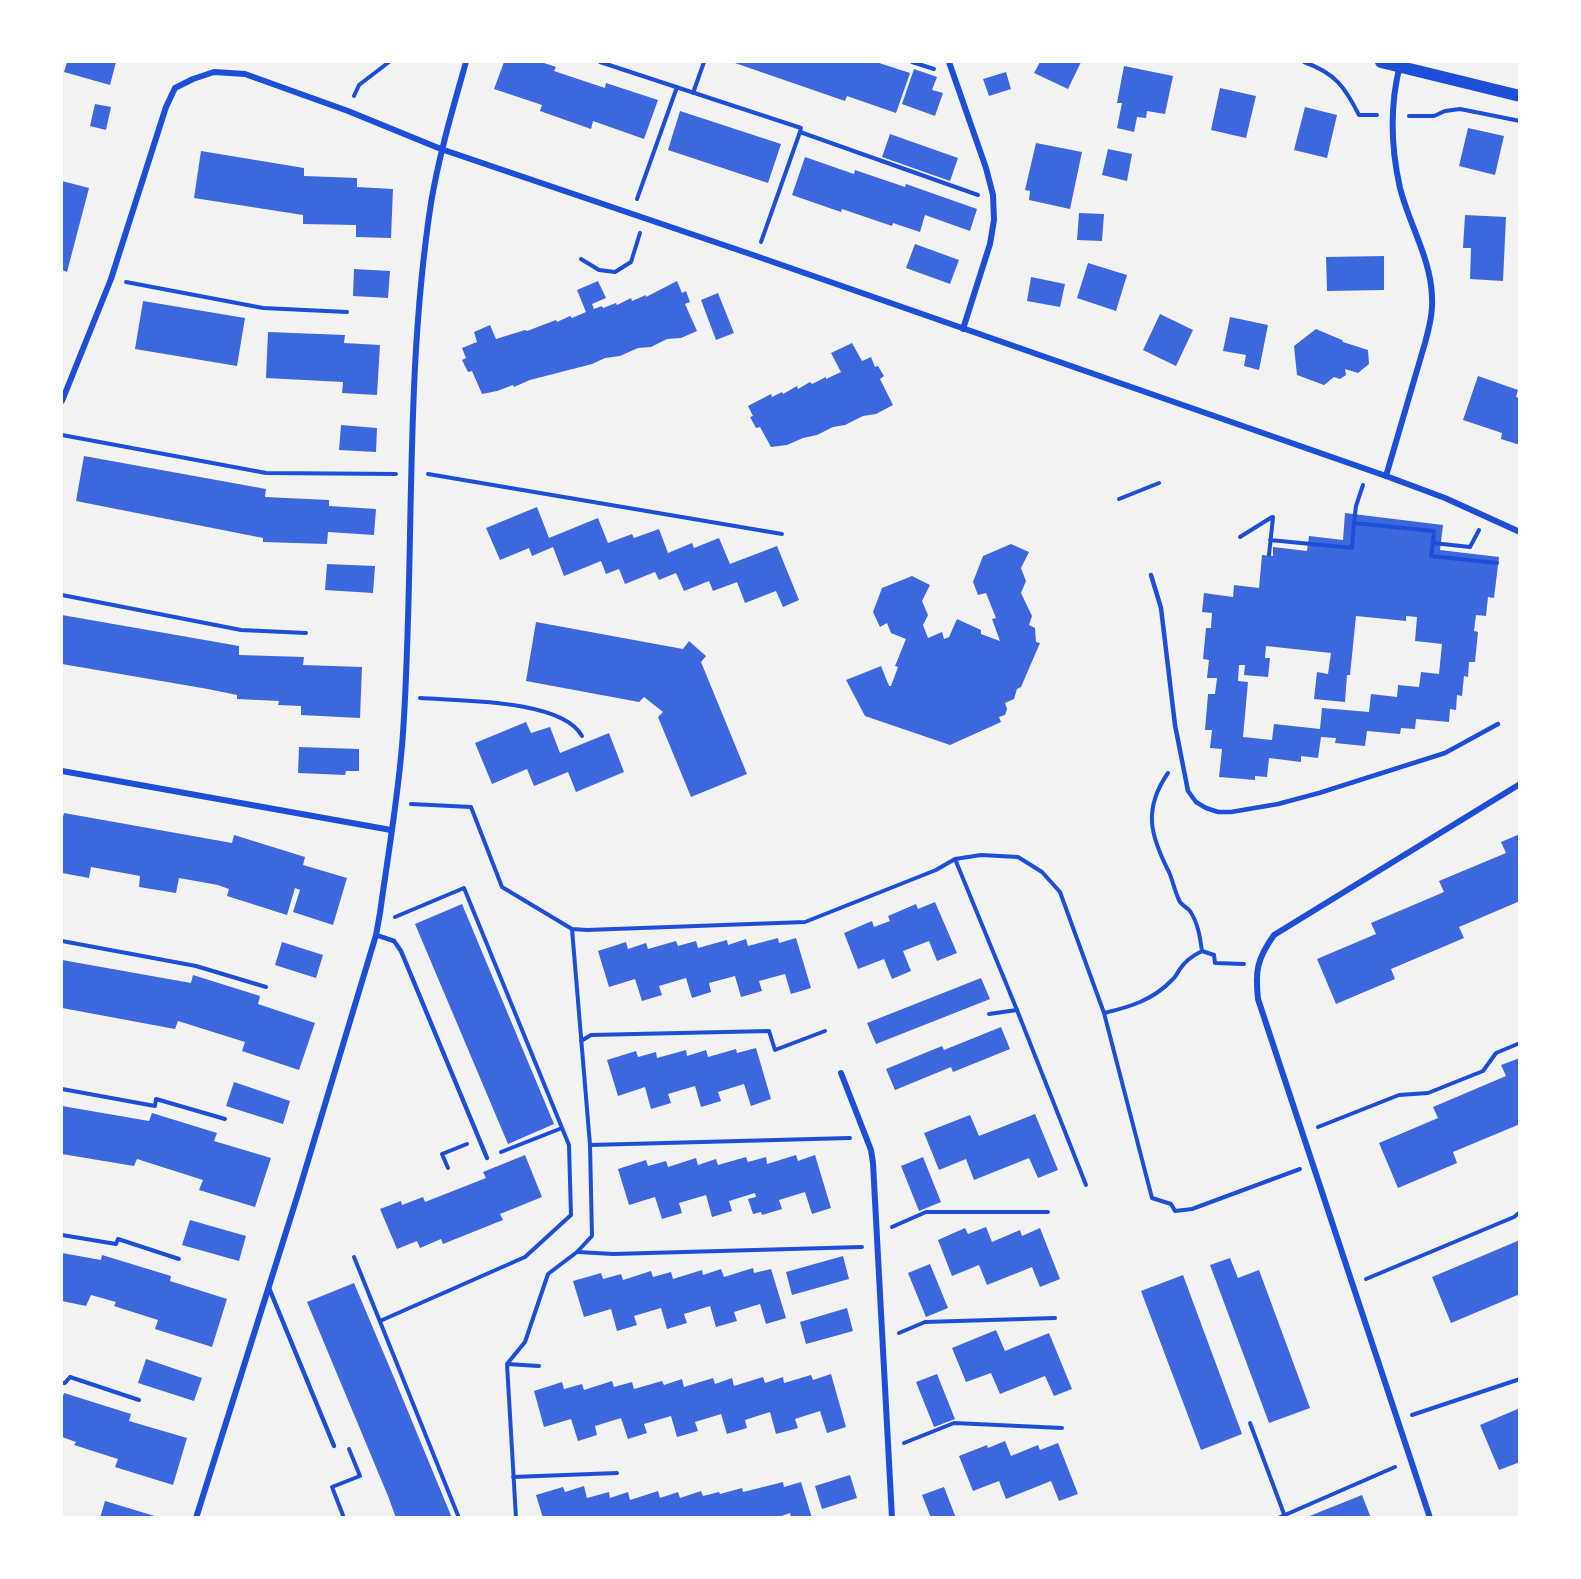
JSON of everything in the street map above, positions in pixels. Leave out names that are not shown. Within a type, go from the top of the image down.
[{"type":"main road","points":[[1381,62],[1400,64],[1520,96]]},
{"type":"street","points":[[196,1518],[269,1287],[376,935],[380,914],[403,734],[410,474],[418,313],[430,213],[441,149],[466,62]]},
{"type":"street","points":[[949,62],[987,168],[993,195],[994,220],[990,244],[963,329]]},
{"type":"street","points":[[1386,476],[1431,321],[1432,297],[1422,249],[1401,189],[1397,167],[1393,116],[1400,64]]},
{"type":"street","points":[[62,401],[111,279],[166,107],[176,88],[214,72],[245,74],[348,111],[441,149],[756,256],[1386,476],[1445,498],[1520,532]]},
{"type":"street","points":[[62,771],[391,830]]},
{"type":"street","points":[[1430,1518],[1258,999],[1257,965],[1274,935],[1520,784]]},
{"type":"street","points":[[841,1072],[873,1163],[892,1518]]},
{"type":"lane","points":[[1151,575],[1161,608],[1166,664],[1188,791],[1196,802],[1218,812],[1278,804],[1319,794],[1445,753],[1498,724]]},
{"type":"lane","points":[[376,935],[394,941],[401,951],[487,1158]]},
{"type":"lane","points":[[269,1287],[334,1446]]},
{"type":"path","points":[[348,111],[359,85],[389,62]]},
{"type":"path","points":[[600,62],[801,128],[756,256]]},
{"type":"path","points":[[693,93],[704,62]]},
{"type":"path","points":[[1304,62],[1329,72],[1347,92],[1359,115]]},
{"type":"path","points":[[632,214],[677,87]]},
{"type":"path","points":[[1434,116],[1445,111],[1460,109],[1520,122]]},
{"type":"path","points":[[800,132],[982,196],[993,195]]},
{"type":"path","points":[[581,259],[599,270],[615,272],[631,262],[645,218]]},
{"type":"path","points":[[111,279],[263,308],[347,312]]},
{"type":"path","points":[[62,435],[266,472],[432,474],[782,534]]},
{"type":"path","points":[[1270,540],[1352,548],[1356,506],[1368,470]]},
{"type":"path","points":[[1119,499],[1159,483]]},
{"type":"path","points":[[1433,543],[1470,547],[1486,516]]},
{"type":"path","points":[[1240,537],[1272,517],[1269,555]]},
{"type":"path","points":[[1354,523],[1434,531],[1431,556],[1497,563]]},
{"type":"path","points":[[62,595],[241,630],[306,633]]},
{"type":"path","points":[[405,697],[504,703],[536,710],[560,717],[577,727],[582,736]]},
{"type":"path","points":[[1182,762],[1169,772],[1158,788],[1150,819],[1161,858],[1169,872],[1180,903],[1189,910],[1199,929],[1202,951]]},
{"type":"path","points":[[395,803],[471,807],[502,887],[572,929],[805,922],[936,870],[955,859],[981,855],[1018,857],[1042,872],[1060,891],[1104,1013],[1152,1198],[1171,1204],[1175,1211],[1192,1209],[1312,1164]]},
{"type":"path","points":[[955,859],[1086,1185]]},
{"type":"path","points":[[380,914],[393,918],[464,888],[569,1145],[571,1215],[525,1257],[380,1321]]},
{"type":"path","points":[[516,1518],[507,1364],[525,1342],[548,1274],[577,1252],[592,1236],[590,1145],[572,929]]},
{"type":"path","points":[[62,941],[196,966],[266,987]]},
{"type":"path","points":[[1104,1013],[1135,1006],[1159,992],[1174,978],[1181,967],[1202,951],[1214,955],[1215,963],[1257,965]]},
{"type":"path","points":[[989,1014],[1017,1010]]},
{"type":"path","points":[[581,1041],[591,1035],[769,1031],[775,1050],[825,1031]]},
{"type":"path","points":[[1303,1132],[1400,1095],[1428,1093],[1483,1071],[1496,1053],[1520,1043]]},
{"type":"path","points":[[62,1089],[155,1106],[156,1099],[225,1119]]},
{"type":"path","points":[[448,1168],[442,1154],[467,1144],[475,1163],[562,1128]]},
{"type":"path","points":[[590,1145],[866,1138]]},
{"type":"path","points":[[876,1228],[888,1229],[926,1212],[1048,1212]]},
{"type":"path","points":[[1352,1285],[1514,1217],[1520,1212]]},
{"type":"path","points":[[62,1234],[116,1244],[118,1239],[179,1259]]},
{"type":"path","points":[[577,1252],[613,1254],[878,1246]]},
{"type":"path","points":[[354,1257],[459,1518]]},
{"type":"path","points":[[883,1336],[894,1335],[925,1322],[1055,1317]]},
{"type":"path","points":[[507,1364],[539,1366]]},
{"type":"path","points":[[62,1383],[70,1377],[139,1400]]},
{"type":"path","points":[[1397,1420],[1520,1379]]},
{"type":"path","points":[[1250,1422],[1285,1515]]},
{"type":"path","points":[[888,1446],[900,1445],[954,1423],[1062,1428]]},
{"type":"path","points":[[1278,1518],[1410,1461]]},
{"type":"path","points":[[513,1477],[617,1473]]},
{"type":"building","points":[[67,62],[116,62],[110,85],[64,72]]},
{"type":"building","points":[[504,62],[541,62],[556,67],[554,71],[605,88],[606,83],[658,100],[644,139],[593,121],[591,129],[540,111],[542,105],[494,89]]},
{"type":"building","points":[[732,62],[876,62],[910,73],[896,113],[847,96],[845,101]]},
{"type":"building","points":[[1040,62],[1081,62],[1068,89],[1034,73]]},
{"type":"building","points":[[1124,66],[1173,76],[1165,114],[1147,111],[1146,118],[1137,117],[1134,132],[1117,128],[1122,103],[1117,103]]},
{"type":"building","points":[[914,69],[937,77],[932,90],[943,93],[935,116],[902,104]]},
{"type":"building","points":[[1006,72],[1011,89],[989,96],[983,79]]},
{"type":"building","points":[[1220,88],[1256,96],[1246,138],[1211,130]]},
{"type":"building","points":[[95,104],[111,107],[106,130],[90,126]]},
{"type":"building","points":[[1305,107],[1337,115],[1327,158],[1294,150]]},
{"type":"building","points":[[680,111],[781,144],[768,183],[668,150]]},
{"type":"building","points":[[1468,128],[1504,136],[1495,175],[1459,166]]},
{"type":"building","points":[[890,134],[958,158],[950,181],[882,157]]},
{"type":"building","points":[[1036,143],[1082,152],[1070,209],[1029,200],[1030,191],[1025,190]]},
{"type":"building","points":[[1108,149],[1132,154],[1127,181],[1102,175]]},
{"type":"building","points":[[201,151],[304,168],[304,176],[357,178],[357,187],[393,189],[391,238],[356,237],[356,225],[303,224],[303,215],[194,198]]},
{"type":"building","points":[[805,157],[854,174],[855,170],[905,187],[906,184],[977,209],[970,231],[925,215],[920,232],[893,223],[892,226],[842,209],[841,212],[792,195]]},
{"type":"building","points":[[62,181],[89,188],[67,272],[62,270]]},
{"type":"building","points":[[1079,213],[1104,214],[1102,241],[1077,240]]},
{"type":"building","points":[[1465,215],[1506,217],[1503,281],[1470,279],[1471,248],[1463,248]]},
{"type":"building","points":[[915,244],[959,260],[950,284],[906,268]]},
{"type":"building","points":[[1384,256],[1384,290],[1327,291],[1326,257]]},
{"type":"building","points":[[1088,263],[1127,275],[1116,311],[1077,298]]},
{"type":"building","points":[[354,269],[390,271],[388,298],[353,296]]},
{"type":"building","points":[[1031,277],[1065,284],[1060,307],[1027,301]]},
{"type":"building","points":[[598,281],[606,298],[592,304],[594,309],[616,303],[617,305],[631,298],[632,301],[646,295],[646,297],[677,281],[682,293],[686,291],[690,302],[685,304],[697,331],[681,338],[667,339],[651,347],[638,348],[620,356],[605,358],[592,364],[530,380],[514,387],[513,385],[482,394],[472,371],[468,372],[462,360],[466,358],[462,348],[477,342],[474,332],[490,325],[496,339],[556,320],[557,322],[570,316],[572,318],[586,312],[577,290]]},
{"type":"building","points":[[718,293],[734,333],[716,340],[701,300]]},
{"type":"building","points":[[143,301],[245,318],[237,366],[135,349]]},
{"type":"building","points":[[1160,314],[1193,330],[1176,366],[1143,350]]},
{"type":"building","points":[[1230,317],[1268,325],[1259,370],[1244,366],[1246,355],[1223,351]]},
{"type":"building","points":[[1316,329],[1343,342],[1368,350],[1369,364],[1358,373],[1345,369],[1346,375],[1340,379],[1334,377],[1324,385],[1297,375],[1294,346]]},
{"type":"building","points":[[268,332],[345,335],[344,343],[380,345],[377,395],[342,393],[343,382],[266,378]]},
{"type":"building","points":[[852,343],[862,361],[871,357],[875,367],[878,366],[884,376],[880,379],[893,405],[876,414],[863,416],[817,435],[787,445],[771,447],[760,427],[756,428],[750,417],[753,416],[748,406],[771,394],[772,397],[782,392],[783,394],[797,386],[798,389],[810,382],[812,384],[841,372],[831,353]]},
{"type":"building","points":[[1478,376],[1518,390],[1516,397],[1520,398],[1520,445],[1501,439],[1502,433],[1463,420]]},
{"type":"building","points":[[341,425],[377,428],[376,452],[339,450]]},
{"type":"building","points":[[84,456],[266,489],[265,497],[329,500],[329,506],[376,509],[374,535],[328,532],[327,544],[263,542],[263,538],[76,501]]},
{"type":"building","points":[[537,507],[549,538],[598,518],[608,543],[632,534],[634,538],[659,529],[668,553],[692,543],[694,548],[719,538],[730,564],[777,546],[799,600],[783,607],[776,591],[745,603],[737,582],[713,591],[709,581],[684,591],[676,573],[659,580],[655,572],[625,584],[619,569],[606,574],[601,561],[564,576],[553,547],[532,556],[529,548],[500,560],[486,528]]},
{"type":"building","points":[[1345,513],[1443,525],[1440,550],[1499,557],[1494,598],[1488,597],[1486,616],[1476,615],[1474,631],[1478,632],[1475,662],[1469,662],[1468,677],[1464,676],[1462,696],[1457,695],[1456,710],[1450,709],[1449,722],[1416,719],[1415,729],[1401,728],[1400,734],[1367,731],[1365,746],[1335,743],[1336,738],[1321,737],[1318,758],[1301,756],[1301,762],[1269,758],[1267,777],[1255,776],[1255,780],[1219,777],[1222,749],[1210,748],[1212,730],[1205,730],[1208,694],[1215,694],[1217,678],[1207,678],[1209,660],[1203,659],[1206,628],[1211,628],[1212,613],[1202,612],[1204,593],[1233,597],[1234,585],[1259,588],[1262,555],[1273,556],[1273,547],[1307,551],[1309,536],[1343,540]],"holes":[[[1356,616],[1406,621],[1406,616],[1417,617],[1415,641],[1442,644],[1439,674],[1421,672],[1419,687],[1398,685],[1397,697],[1371,694],[1369,712],[1322,708],[1320,729],[1274,724],[1272,740],[1243,737],[1248,682],[1238,681],[1239,665],[1245,665],[1244,675],[1268,677],[1270,658],[1265,658],[1266,646],[1331,653],[1328,674],[1317,672],[1314,699],[1345,702]]]},
{"type":"building","points":[[1011,544],[1029,552],[1021,568],[1026,581],[1021,593],[1032,616],[1029,625],[1035,628],[1036,642],[1040,643],[1014,699],[1005,703],[1007,709],[1005,715],[999,717],[1001,722],[950,745],[865,716],[846,680],[881,666],[891,686],[898,667],[895,666],[906,639],[891,633],[887,623],[880,627],[873,612],[882,588],[912,576],[930,585],[922,601],[928,615],[923,625],[928,638],[942,632],[944,639],[949,637],[957,619],[981,630],[981,634],[1000,641],[992,619],[996,618],[986,593],[978,595],[973,582],[983,556]]},
{"type":"building","points":[[327,564],[375,566],[373,593],[325,590]]},
{"type":"building","points":[[62,615],[239,646],[239,655],[304,657],[303,665],[362,667],[360,718],[301,715],[301,706],[278,705],[279,701],[237,699],[237,695],[208,689],[62,664]]},
{"type":"building","points":[[536,622],[683,649],[689,641],[706,656],[701,662],[747,774],[691,797],[658,717],[663,712],[644,697],[639,702],[526,681]]},
{"type":"building","points":[[526,722],[531,733],[550,727],[560,753],[609,733],[624,772],[576,792],[568,772],[534,786],[527,769],[492,784],[475,743]]},
{"type":"building","points":[[299,747],[359,749],[359,771],[346,771],[345,775],[298,773]]},
{"type":"building","points":[[64,813],[232,843],[234,835],[305,857],[303,865],[347,878],[333,925],[293,912],[300,890],[295,888],[287,915],[227,896],[229,889],[218,885],[179,878],[176,893],[139,887],[140,876],[91,867],[89,878],[62,873]]},
{"type":"building","points":[[1520,834],[1520,901],[1459,927],[1464,938],[1391,969],[1395,979],[1336,1004],[1317,959],[1376,934],[1371,923],[1444,892],[1439,881],[1506,853],[1501,842]]},
{"type":"building","points":[[935,902],[957,953],[937,961],[929,941],[903,951],[911,971],[892,979],[884,959],[858,969],[844,933],[872,921],[874,927],[890,921],[888,916],[916,904],[918,909]]},
{"type":"building","points":[[462,904],[554,1124],[508,1144],[415,924]]},
{"type":"building","points":[[778,938],[779,943],[796,938],[811,988],[791,994],[785,974],[759,981],[762,991],[741,997],[735,976],[709,983],[711,992],[692,998],[686,978],[659,986],[662,995],[642,1001],[635,979],[609,987],[598,951],[626,942],[628,949],[646,943],[648,949],[676,941],[678,946],[696,941],[698,948],[727,940],[728,945],[746,939],[748,946]]},
{"type":"building","points":[[282,942],[323,955],[316,978],[275,965]]},
{"type":"building","points":[[62,960],[191,983],[193,975],[260,996],[258,1004],[315,1023],[299,1070],[242,1051],[245,1042],[178,1021],[175,1029],[62,1008]]},
{"type":"building","points":[[981,978],[990,999],[876,1044],[867,1023]]},
{"type":"building","points":[[1001,1027],[1010,1049],[953,1072],[951,1067],[895,1090],[886,1069],[942,1046],[944,1050]]},
{"type":"building","points":[[756,1048],[771,1099],[751,1106],[744,1084],[718,1092],[721,1101],[701,1107],[695,1086],[668,1094],[671,1103],[651,1109],[645,1087],[618,1096],[607,1060],[636,1051],[638,1057],[656,1052],[657,1058],[686,1050],[687,1056],[706,1050],[708,1057],[736,1049],[737,1053]]},
{"type":"building","points":[[1520,1058],[1520,1124],[1453,1152],[1457,1163],[1398,1188],[1379,1143],[1438,1118],[1433,1107],[1506,1076],[1501,1065]]},
{"type":"building","points":[[234,1082],[290,1101],[283,1124],[226,1106]]},
{"type":"building","points":[[62,1106],[149,1121],[152,1113],[217,1133],[214,1141],[271,1158],[255,1207],[199,1190],[203,1180],[137,1159],[134,1166],[62,1154]]},
{"type":"building","points":[[1035,1114],[1058,1170],[1038,1178],[1029,1158],[974,1180],[966,1159],[939,1170],[924,1133],[970,1115],[979,1136]]},
{"type":"building","points":[[525,1155],[542,1197],[500,1214],[503,1220],[443,1244],[441,1239],[420,1248],[417,1241],[397,1249],[380,1209],[401,1201],[402,1205],[423,1197],[425,1202],[486,1178],[483,1172]]},
{"type":"building","points":[[796,1155],[798,1161],[815,1155],[831,1208],[812,1214],[805,1192],[779,1200],[782,1209],[762,1215],[761,1212],[753,1214],[748,1199],[756,1197],[755,1193],[729,1201],[732,1211],[712,1217],[706,1195],[679,1203],[682,1213],[662,1219],[655,1197],[629,1205],[618,1169],[646,1160],[648,1166],[666,1161],[668,1167],[696,1158],[698,1165],[716,1159],[718,1165],[746,1157],[748,1162],[766,1157],[767,1164]]},
{"type":"building","points":[[923,1157],[941,1202],[919,1211],[901,1166]]},
{"type":"building","points":[[190,1220],[246,1236],[239,1261],[182,1245]]},
{"type":"building","points":[[986,1227],[992,1242],[1020,1230],[1022,1236],[1040,1228],[1060,1279],[1040,1287],[1032,1267],[987,1285],[979,1265],[952,1276],[938,1240],[965,1228],[968,1234]]},
{"type":"building","points":[[1520,1240],[1520,1294],[1451,1323],[1432,1277]]},
{"type":"building","points":[[62,1253],[101,1260],[102,1255],[171,1276],[170,1281],[227,1299],[212,1347],[155,1329],[158,1320],[114,1306],[116,1302],[91,1295],[86,1306],[62,1301]]},
{"type":"building","points":[[843,1256],[849,1279],[792,1295],[786,1272]]},
{"type":"building","points":[[1230,1258],[1238,1278],[1259,1270],[1310,1408],[1269,1423],[1210,1265]]},
{"type":"building","points":[[930,1264],[948,1308],[926,1317],[908,1273]]},
{"type":"building","points":[[753,1268],[754,1273],[771,1269],[786,1318],[766,1324],[760,1304],[734,1312],[737,1321],[716,1327],[710,1306],[684,1314],[687,1323],[667,1329],[661,1308],[634,1316],[637,1325],[617,1331],[611,1309],[584,1317],[573,1281],[601,1273],[603,1279],[621,1274],[623,1280],[651,1271],[653,1277],[671,1272],[673,1279],[702,1270],[703,1275],[721,1269],[724,1277]]},
{"type":"building","points":[[1183,1275],[1242,1434],[1201,1450],[1141,1291]]},
{"type":"building","points":[[354,1283],[452,1518],[396,1518],[307,1302]]},
{"type":"building","points":[[847,1308],[853,1331],[806,1344],[800,1322]]},
{"type":"building","points":[[996,1330],[1005,1351],[1049,1333],[1072,1389],[1054,1396],[1045,1376],[1000,1394],[991,1373],[966,1382],[952,1348]]},
{"type":"building","points":[[146,1359],[202,1378],[194,1401],[138,1383]]},
{"type":"building","points":[[831,1374],[846,1427],[827,1433],[820,1411],[795,1419],[798,1428],[776,1434],[770,1412],[745,1420],[747,1428],[727,1434],[721,1414],[695,1422],[698,1431],[677,1437],[671,1416],[644,1424],[647,1433],[628,1439],[621,1418],[595,1426],[597,1435],[578,1441],[571,1419],[544,1427],[534,1391],[562,1382],[564,1389],[582,1384],[584,1390],[612,1381],[614,1387],[632,1382],[634,1389],[662,1381],[664,1385],[682,1379],[684,1387],[713,1378],[715,1384],[732,1378],[734,1386],[763,1377],[765,1383],[783,1377],[784,1383],[811,1375],[813,1380]]},
{"type":"building","points":[[937,1374],[955,1419],[934,1427],[916,1382]]},
{"type":"building","points":[[64,1393],[131,1414],[129,1421],[187,1438],[173,1485],[115,1467],[118,1459],[74,1445],[76,1442],[62,1437]]},
{"type":"building","points":[[1520,1408],[1520,1462],[1499,1470],[1480,1425]]},
{"type":"building","points":[[1005,1441],[1011,1456],[1038,1445],[1040,1450],[1058,1443],[1078,1494],[1059,1501],[1051,1481],[1006,1499],[999,1481],[973,1491],[959,1456]]},
{"type":"building","points":[[850,1475],[857,1498],[822,1509],[815,1486]]},
{"type":"building","points":[[783,1482],[784,1487],[801,1482],[812,1518],[791,1518],[790,1513],[776,1518],[543,1518],[536,1495],[563,1487],[565,1492],[584,1486],[587,1498],[609,1492],[610,1498],[628,1492],[630,1500],[658,1491],[660,1498],[678,1492],[680,1498],[701,1491],[703,1496],[742,1488],[743,1492]]},
{"type":"building","points":[[944,1487],[956,1518],[931,1518],[922,1495]]},
{"type":"building","points":[[1362,1495],[1371,1518],[1307,1518],[1307,1517]]},
{"type":"building","points":[[105,1501],[158,1517],[158,1518],[100,1518]]}]
